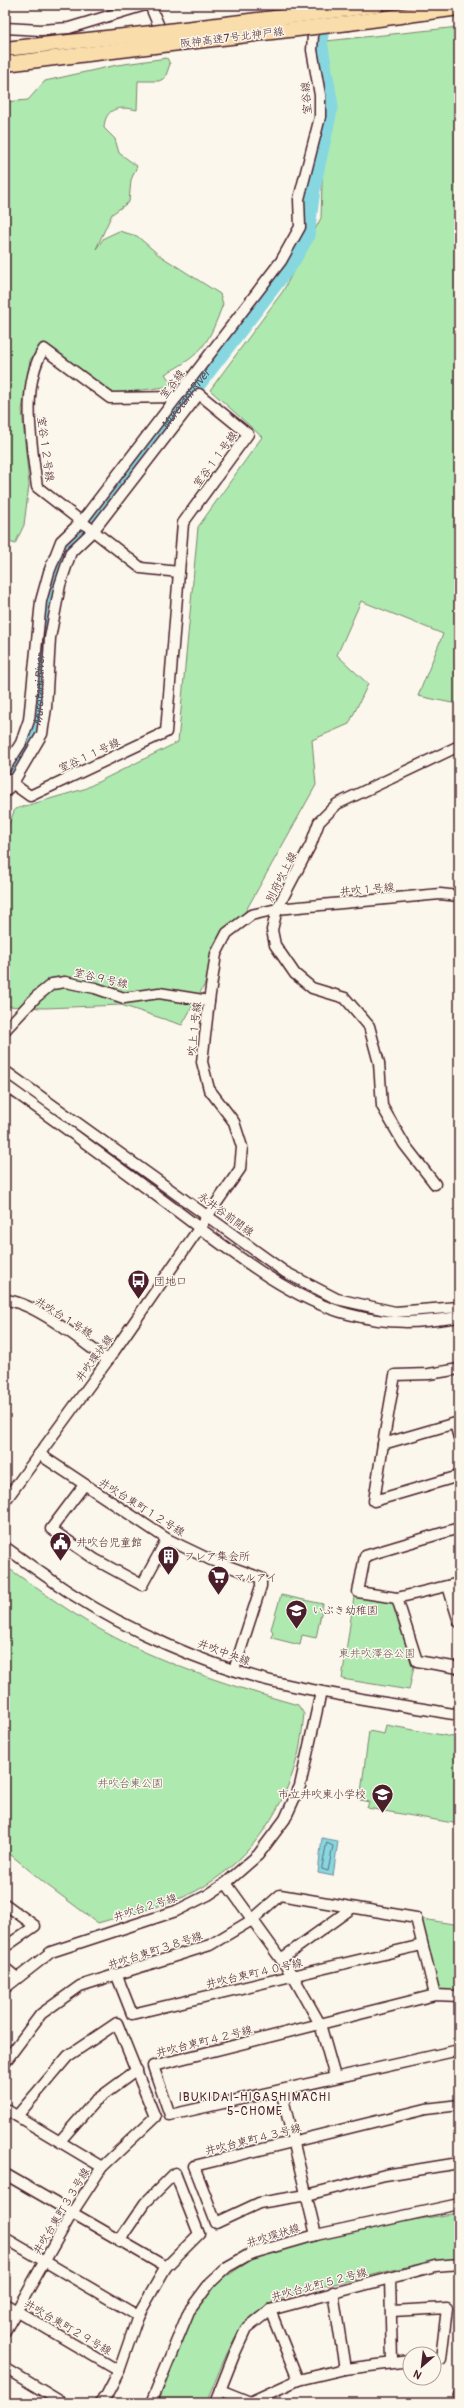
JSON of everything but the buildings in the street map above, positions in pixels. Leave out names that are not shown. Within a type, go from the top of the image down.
[{"type":"highway","name":"阪神高速7号北神戸線","points":[[5,64],[153,39],[377,5]]},
{"type":"highway","name":"阪神高速7号北神戸線","points":[[5,49],[350,23],[459,8]]},
{"type":"street","points":[[5,28],[41,30],[69,28],[146,5]]},
{"type":"street","points":[[150,5],[164,39],[313,19]]},
{"type":"street","name":"室谷線","points":[[5,768],[21,743],[29,720],[41,601],[49,572],[62,540],[82,521],[177,397],[281,260],[300,228],[299,199],[320,117],[320,95],[312,50],[315,5]]},
{"type":"street","name":"室谷１２号線","points":[[177,397],[110,398],[44,349],[36,361],[28,416],[37,487],[141,568],[179,572]]},
{"type":"street","name":"室谷１１号線","points":[[198,394],[248,434],[183,523],[179,572],[166,732],[30,796],[9,780],[42,734],[46,708],[50,638],[60,585],[71,552],[94,530],[198,394]]},
{"type":"street","name":"別府吹上線","points":[[435,1184],[404,1144],[382,1106],[379,1063],[369,1026],[345,998],[312,988],[294,974],[275,945],[272,930],[277,909],[311,844],[319,822],[337,804],[459,746]]},
{"type":"street","points":[[5,792],[9,780]]},
{"type":"street","name":"井吹１号線","points":[[277,909],[440,894],[459,896]]},
{"type":"street","name":"吹上１号線","points":[[200,1228],[240,1169],[242,1147],[234,1122],[209,1089],[202,1062],[216,954],[228,933],[251,915],[277,909]]},
{"type":"street","name":"室谷９号線","points":[[5,1030],[36,997],[52,984],[65,982],[95,988],[124,998],[159,993],[209,1001]]},
{"type":"street","name":"永井谷前開線","points":[[5,1071],[285,1272],[336,1300],[395,1312],[459,1307]]},
{"type":"street","points":[[5,1085],[57,1121],[251,1265],[296,1293],[347,1314],[394,1323],[459,1317]]},
{"type":"street","name":"井吹環状線","points":[[5,1501],[108,1360],[200,1228]]},
{"type":"street","name":"井吹台１号線","points":[[5,1300],[14,1301],[46,1317],[108,1360]]},
{"type":"street","points":[[459,1369],[429,1374],[395,1375],[374,1501],[459,1476]]},
{"type":"street","points":[[383,1444],[457,1423],[459,1438]]},
{"type":"street","name":"井吹台東町１２号線","points":[[39,1454],[167,1539],[211,1560],[261,1578],[261,1586],[234,1670]]},
{"type":"street","points":[[84,1485],[51,1529],[96,1560],[142,1585],[167,1539]]},
{"type":"street","points":[[459,1528],[365,1556],[358,1592],[397,1598],[459,1583]]},
{"type":"street","name":"井吹中央線","points":[[5,1547],[72,1594],[133,1628],[234,1670],[270,1681],[321,1692],[459,1715]]},
{"type":"street","points":[[448,1586],[459,1622]]},
{"type":"street","points":[[397,1598],[417,1661],[459,1668]]},
{"type":"street","name":"井吹台２号線","points":[[5,1988],[51,1952],[176,1911],[226,1883],[258,1855],[285,1819],[300,1786],[321,1692]]},
{"type":"street","points":[[226,1883],[293,1976],[320,2024],[335,2077]]},
{"type":"street","name":"井吹台東町３８号線","points":[[5,2062],[41,2014],[80,1986],[117,1976],[210,1945],[252,1920],[280,1895],[416,1918],[435,1995]]},
{"type":"street","points":[[5,1904],[35,1926],[5,1947]]},
{"type":"street","points":[[281,1959],[352,1908]]},
{"type":"street","name":"井吹台東町４０号線","points":[[117,1976],[132,2014],[422,1945]]},
{"type":"street","points":[[5,1968],[17,1978]]},
{"type":"street","name":"井吹台東町４２号線","points":[[459,1996],[435,1995],[153,2066],[170,2115],[459,2050]]},
{"type":"street","name":"井吹台東町３３号線","points":[[5,2330],[72,2213],[102,2167],[155,2117],[137,2070],[116,2023],[68,2056],[17,2116]]},
{"type":"street","points":[[60,2141],[95,2101],[137,2070]]},
{"type":"street","points":[[280,2090],[316,2235]]},
{"type":"street","name":"井吹台東町４３号線","points":[[459,2105],[426,2109],[194,2166],[216,2223],[259,2203],[307,2195],[386,2175],[459,2163]]},
{"type":"street","points":[[5,2109],[102,2167]]},
{"type":"street","points":[[99,2403],[106,2396],[119,2371],[138,2316],[166,2267],[199,2234],[175,2173],[144,2203],[119,2241]]},
{"type":"street","points":[[5,2174],[166,2267]]},
{"type":"street","name":"井吹環状線","points":[[151,2403],[188,2311],[210,2283],[227,2267],[250,2254],[316,2235],[459,2204]]},
{"type":"street","points":[[5,2238],[138,2316]]},
{"type":"street","name":"井吹台北町５２号線","points":[[215,2403],[246,2329],[270,2310],[435,2266],[459,2264]]},
{"type":"street","points":[[390,2278],[392,2311],[392,2362]]},
{"type":"street","points":[[333,2292],[345,2369]]},
{"type":"street","name":"井吹台東町２９号線","points":[[5,2304],[119,2371]]},
{"type":"street","points":[[392,2311],[447,2308],[442,2350]]},
{"type":"street","points":[[270,2310],[298,2380]]},
{"type":"street","points":[[220,2390],[250,2402],[298,2380],[345,2369],[402,2361]]},
{"type":"street","points":[[5,2368],[63,2403]]},
{"type":"street","points":[[458,2403],[459,2394]]},
{"type":"green space","points":[[459,27],[459,702],[452,703],[418,696],[443,634],[361,601],[337,655],[368,684],[349,724],[312,740],[316,785],[182,1025],[121,1005],[45,1008],[5,1006],[5,834],[15,809],[84,789],[178,742],[198,527],[262,437],[210,390],[283,291],[321,218],[326,41]]},
{"type":"green space","points":[[167,58],[170,64],[165,78],[159,81],[138,81],[137,110],[119,108],[110,112],[105,121],[104,128],[115,139],[119,153],[137,166],[131,180],[129,202],[112,214],[96,249],[104,238],[119,231],[137,236],[159,255],[220,294],[223,304],[213,329],[203,346],[188,360],[165,374],[173,386],[112,394],[42,344],[30,360],[22,410],[29,485],[24,525],[15,544],[5,540],[5,233],[9,224],[7,219],[5,219],[5,102],[28,100],[45,81],[117,65]]},
{"type":"green space","name":"井吹台東公園","points":[[5,1566],[84,1620],[134,1647],[180,1667],[250,1691],[298,1705],[304,1714],[298,1756],[281,1801],[259,1837],[246,1853],[214,1880],[185,1897],[98,1923],[47,1885],[5,1850]]},
{"type":"green space","points":[[281,1595],[323,1604],[316,1638],[302,1635],[300,1645],[272,1638],[273,1632],[271,1629]]},
{"type":"green space","name":"東井吹澤谷公園","points":[[354,1597],[389,1600],[395,1604],[414,1666],[409,1690],[342,1679]]},
{"type":"green space","points":[[386,1725],[459,1738],[459,1824],[367,1808],[369,1802],[360,1800],[369,1731],[384,1734]]},
{"type":"green space","points":[[416,1918],[459,1925],[459,1996],[435,1995]]},
{"type":"green space","points":[[459,2213],[459,2261],[433,2262],[408,2267],[314,2288],[279,2300],[258,2312],[243,2326],[231,2346],[206,2403],[158,2403],[176,2358],[189,2311],[218,2282],[251,2260],[297,2244],[366,2227]]},
{"type":"water","points":[[322,1838],[338,1841],[333,1876],[318,1873]]},
{"type":"waterway","name":"Murotani River","points":[[5,782],[31,739],[39,718],[40,660],[44,626],[53,585],[68,547],[109,499],[291,262],[306,236],[313,183],[330,106],[319,41],[324,12]]},
{"type":"place","name":"団地口","points":[[138,1300]]},
{"type":"place","name":"井吹台児童館","points":[[61,1562]]},
{"type":"place","name":"フレア集会所","points":[[168,1576]]},
{"type":"place","name":"マルアイ","points":[[219,1596]]},
{"type":"place","name":"いぶき幼稚園","points":[[297,1630]]},
{"type":"place","name":"市立井吹東小学校","points":[[382,1814]]},
{"type":"district","name":"IBUKIDAI-HIGASHIMACHI 5-CHOME","points":[[255,2104]]}]
